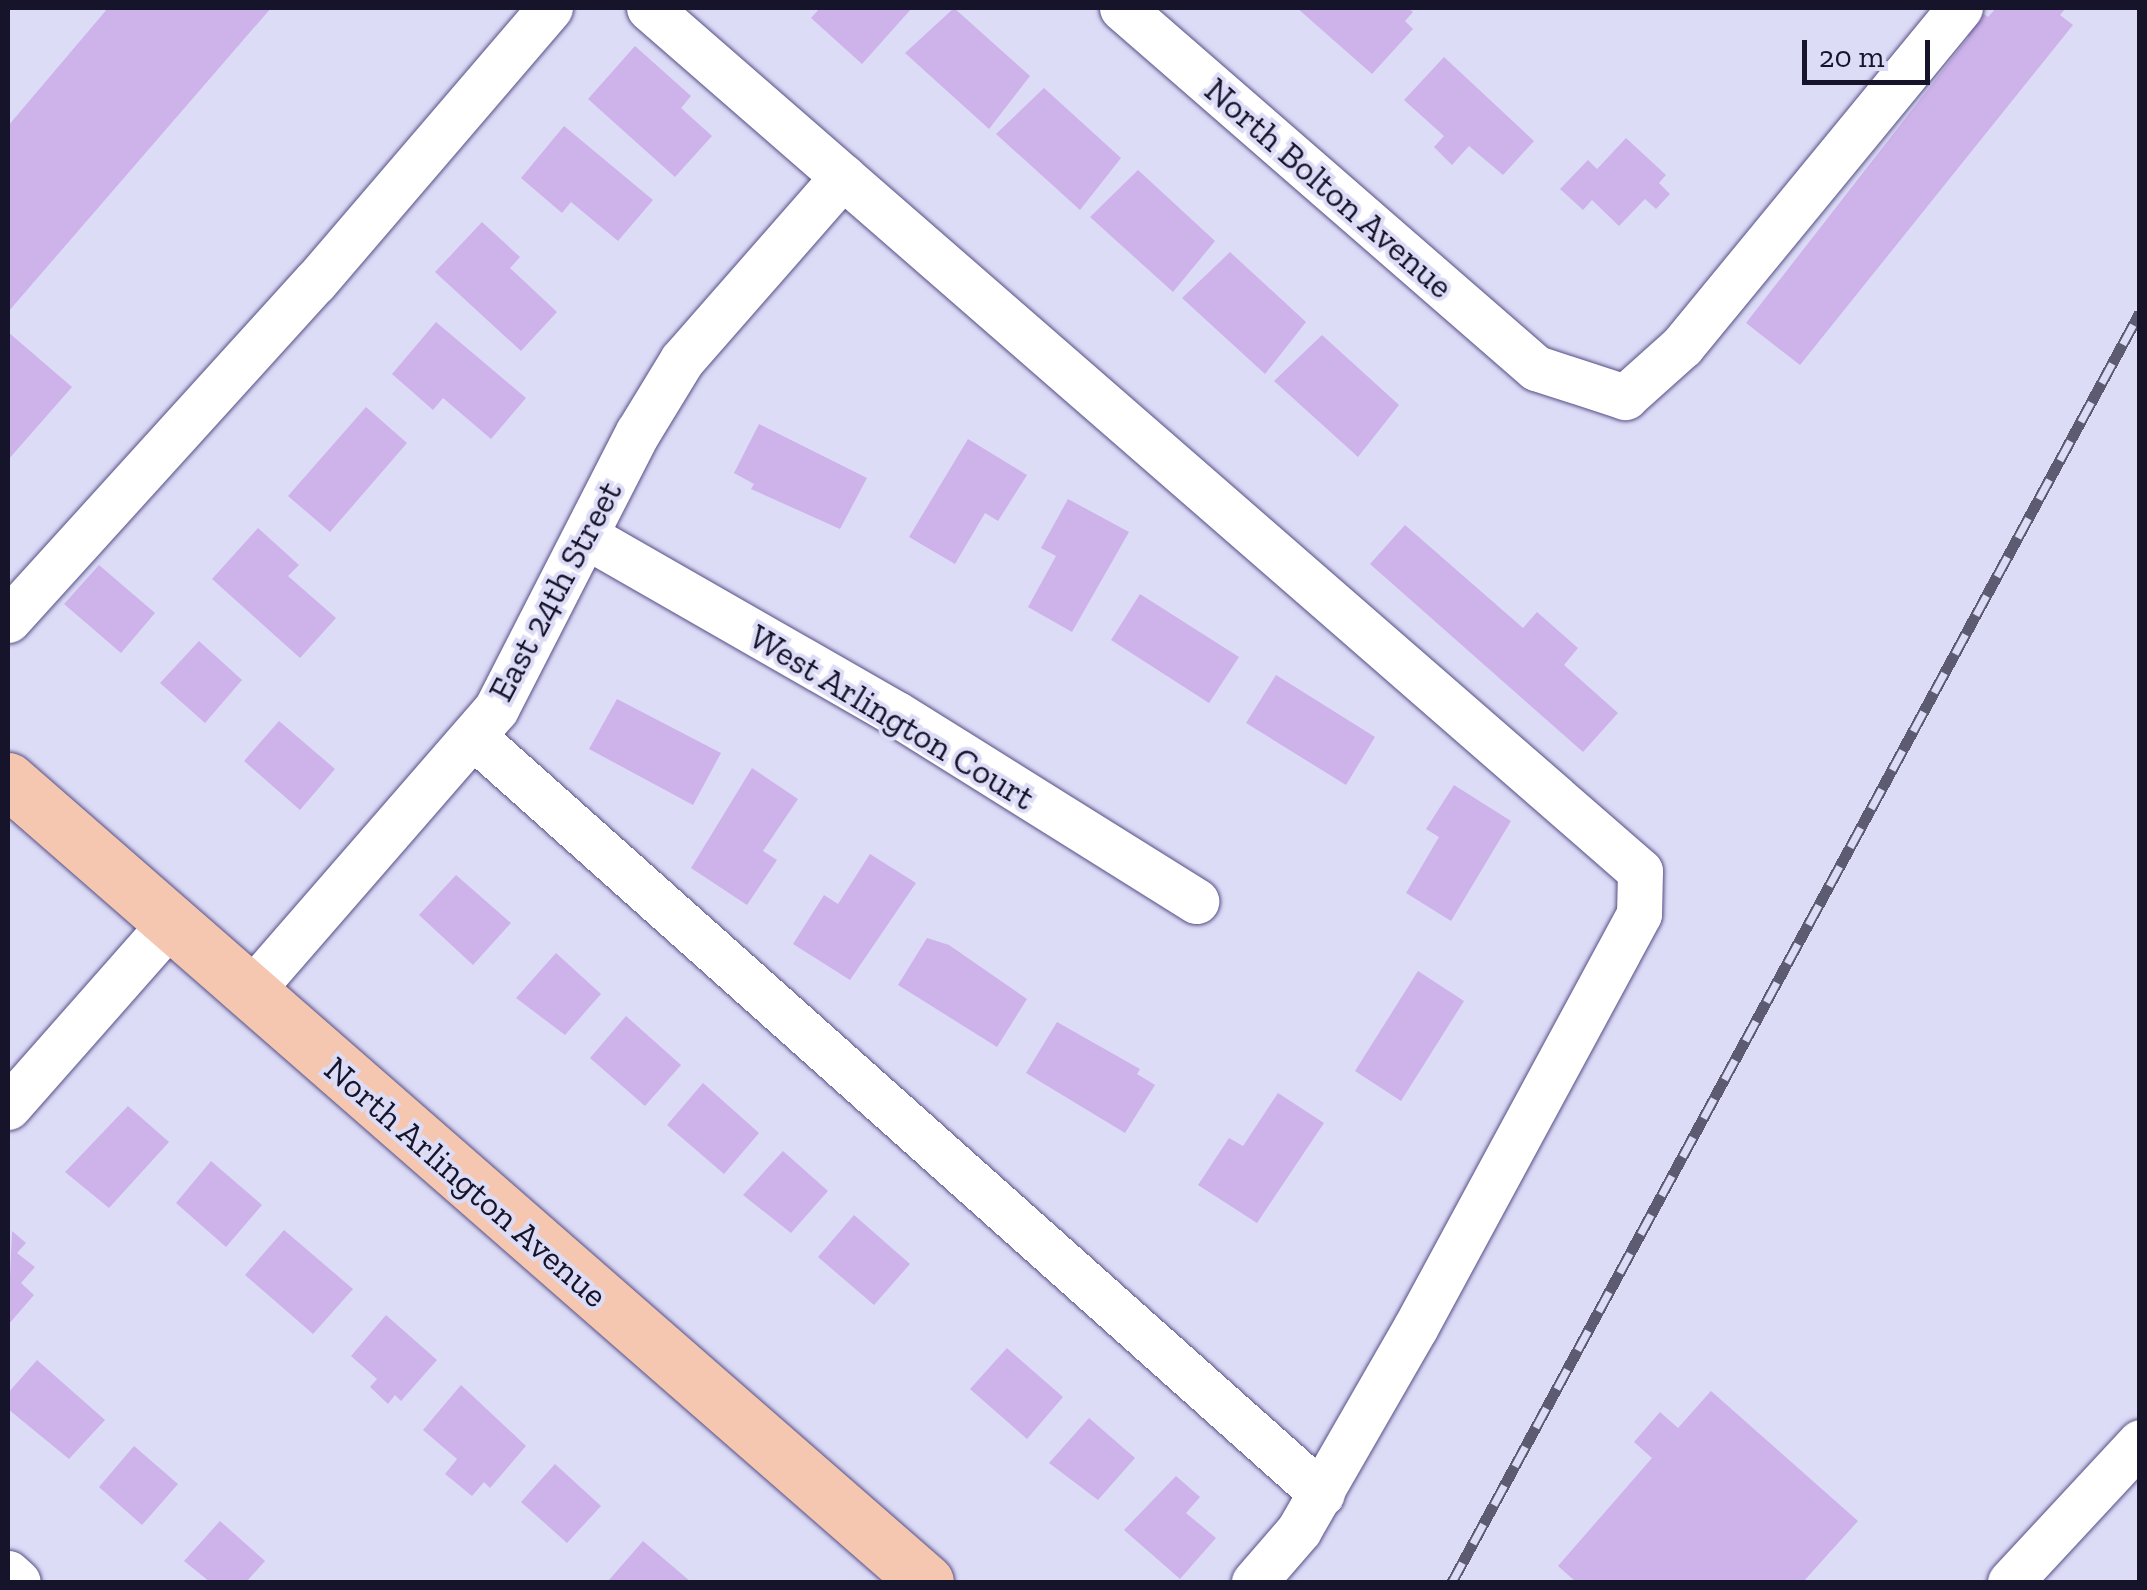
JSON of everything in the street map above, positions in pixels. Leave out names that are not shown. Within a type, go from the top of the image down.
[{"type":"main road","name":"North Arlington Avenue","points":[[8,780],[926,1582]]},
{"type":"street","points":[[8,620],[30,573],[316,282],[550,8]]},
{"type":"street","points":[[649,8],[1640,870],[1639,914],[1322,1494],[1254,1582]]},
{"type":"street","name":"North Bolton Avenue","points":[[1122,8],[1536,368],[1624,397],[1682,346],[1960,8]]},
{"type":"street","name":"East 24th Street","points":[[249,992],[474,738],[682,360],[843,176]]},
{"type":"street","name":"West Arlington Court","points":[[586,536],[897,714],[1196,901]]},
{"type":"street","points":[[474,738],[1322,1494]]},
{"type":"street","points":[[8,1107],[170,923]]},
{"type":"street","points":[[2010,1582],[2140,1442]]},
{"type":"street","points":[[8,1573],[18,1582]]},
{"type":"building","points":[[108,8],[271,8],[8,312],[8,126]]},
{"type":"building","points":[[820,8],[912,8],[862,64],[811,18]]},
{"type":"building","points":[[954,8],[1030,76],[989,129],[905,53]]},
{"type":"building","points":[[1297,8],[1408,8],[1413,12],[1405,21],[1413,29],[1372,74]]},
{"type":"building","points":[[1996,8],[2066,8],[2060,15],[2073,25],[1800,365],[1746,323],[1969,37],[1960,31],[1977,9],[1988,17]]},
{"type":"building","points":[[635,46],[691,96],[681,108],[712,136],[675,177],[588,99]]},
{"type":"building","points":[[1444,57],[1534,141],[1503,175],[1469,146],[1452,165],[1434,147],[1444,136],[1404,100]]},
{"type":"building","points":[[1044,88],[1121,158],[1080,210],[996,134]]},
{"type":"building","points":[[564,126],[653,200],[618,241],[571,202],[562,213],[521,178]]},
{"type":"building","points":[[1626,138],[1666,175],[1659,183],[1670,194],[1656,209],[1645,199],[1619,226],[1592,200],[1583,210],[1560,189],[1588,160],[1597,169]]},
{"type":"building","points":[[1138,170],[1215,241],[1173,292],[1090,217]]},
{"type":"building","points":[[482,222],[520,257],[510,268],[557,312],[521,351],[435,272]]},
{"type":"building","points":[[1230,252],[1306,322],[1265,374],[1182,298]]},
{"type":"building","points":[[436,322],[526,398],[491,439],[443,398],[433,410],[392,374]]},
{"type":"building","points":[[8,332],[72,387],[8,460]]},
{"type":"building","points":[[1322,335],[1399,405],[1358,457],[1274,381]]},
{"type":"building","points":[[366,407],[407,443],[330,532],[288,496]]},
{"type":"building","points":[[759,424],[867,478],[840,529],[751,489],[754,484],[734,473]]},
{"type":"building","points":[[968,439],[1027,475],[998,521],[985,513],[955,564],[909,537]]},
{"type":"building","points":[[1068,499],[1129,532],[1072,632],[1028,607],[1056,556],[1041,548]]},
{"type":"building","points":[[1405,525],[1523,628],[1537,612],[1578,648],[1564,665],[1618,713],[1583,752],[1370,564]]},
{"type":"building","points":[[258,528],[299,565],[288,576],[336,618],[300,658],[212,579]]},
{"type":"building","points":[[99,565],[155,613],[121,653],[64,604]]},
{"type":"building","points":[[1140,594],[1239,657],[1209,703],[1111,640]]},
{"type":"building","points":[[199,641],[242,680],[205,723],[160,683]]},
{"type":"building","points":[[1276,675],[1375,737],[1346,785],[1246,723]]},
{"type":"building","points":[[617,699],[721,753],[693,805],[589,749]]},
{"type":"building","points":[[279,721],[335,769],[300,810],[244,761]]},
{"type":"building","points":[[752,768],[798,799],[763,851],[777,860],[747,905],[691,868]]},
{"type":"building","points":[[1454,785],[1511,821],[1451,921],[1406,893],[1439,837],[1426,829]]},
{"type":"building","points":[[870,854],[916,883],[850,980],[793,944],[824,895],[838,904]]},
{"type":"building","points":[[456,875],[511,923],[473,965],[419,915]]},
{"type":"building","points":[[927,938],[949,945],[1027,999],[997,1047],[898,985]]},
{"type":"building","points":[[556,953],[601,994],[565,1035],[516,998]]},
{"type":"building","points":[[1418,971],[1464,1001],[1401,1101],[1355,1071]]},
{"type":"building","points":[[626,1016],[681,1065],[645,1106],[590,1058]]},
{"type":"building","points":[[1057,1022],[1140,1069],[1137,1074],[1155,1085],[1125,1133],[1026,1073]]},
{"type":"building","points":[[703,1083],[759,1133],[724,1174],[667,1125]]},
{"type":"building","points":[[1278,1093],[1324,1123],[1257,1223],[1198,1185],[1229,1138],[1243,1146]]},
{"type":"building","points":[[128,1106],[169,1142],[109,1208],[65,1172]]},
{"type":"building","points":[[783,1151],[828,1191],[791,1233],[743,1195]]},
{"type":"building","points":[[211,1161],[262,1205],[226,1247],[176,1203]]},
{"type":"building","points":[[854,1215],[910,1264],[874,1305],[818,1257]]},
{"type":"building","points":[[284,1230],[353,1289],[313,1334],[245,1275]]},
{"type":"building","points":[[12,1231],[26,1243],[17,1253],[35,1267],[21,1283],[34,1295],[8,1325]]},
{"type":"building","points":[[386,1315],[437,1360],[401,1401],[395,1395],[388,1404],[370,1387],[377,1379],[351,1356]]},
{"type":"building","points":[[1007,1348],[1063,1397],[1027,1439],[970,1389]]},
{"type":"building","points":[[37,1360],[105,1420],[69,1459],[8,1409],[8,1393]]},
{"type":"building","points":[[461,1385],[526,1446],[490,1488],[484,1482],[472,1496],[445,1474],[457,1459],[423,1430]]},
{"type":"building","points":[[1711,1391],[1858,1521],[1803,1582],[1576,1582],[1558,1566],[1652,1458],[1634,1442],[1660,1412],[1678,1428]]},
{"type":"building","points":[[1089,1418],[1135,1458],[1098,1500],[1049,1463]]},
{"type":"building","points":[[134,1446],[178,1484],[142,1525],[99,1487]]},
{"type":"building","points":[[555,1464],[601,1506],[567,1543],[521,1502]]},
{"type":"building","points":[[1176,1476],[1200,1497],[1186,1513],[1216,1538],[1180,1579],[1124,1530]]},
{"type":"building","points":[[220,1521],[265,1561],[246,1582],[210,1582],[184,1561]]},
{"type":"building","points":[[643,1541],[691,1582],[609,1580]]},
{"type":"railway","points":[[1452,1582],[2140,312]]}]
